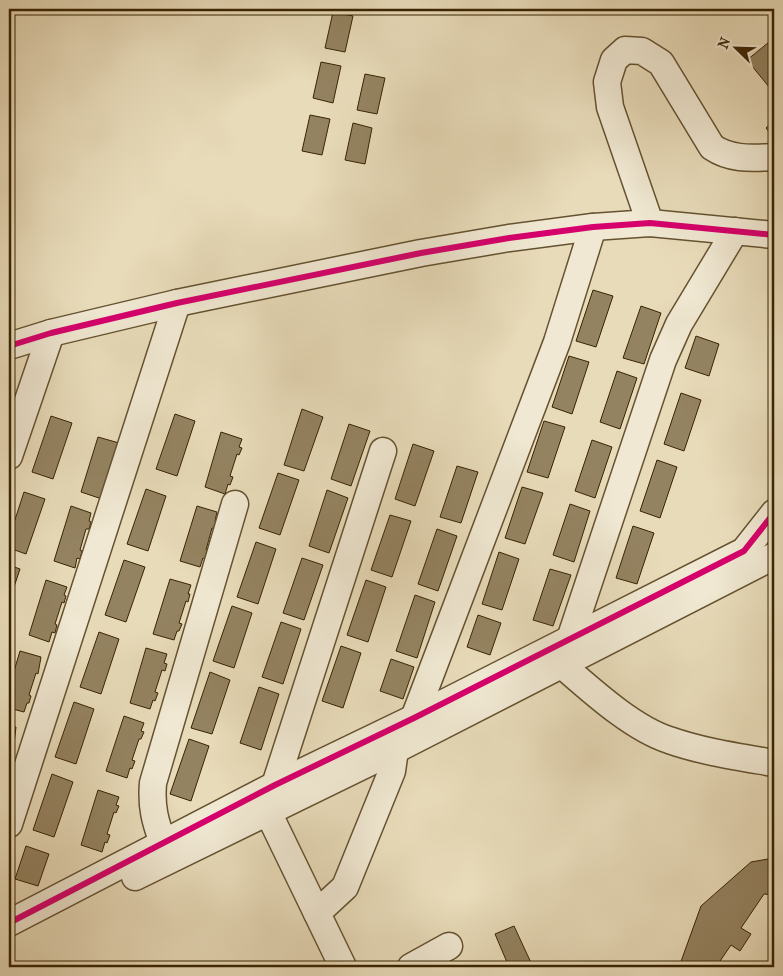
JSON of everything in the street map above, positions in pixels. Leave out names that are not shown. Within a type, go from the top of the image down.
[{"type":"street","points":[[650,223],[610,106],[607,82],[614,60],[625,50],[642,51],[662,63],[712,147],[731,156],[749,158],[774,157]]},
{"type":"street","points":[[9,346],[51,333],[177,303],[420,253],[509,238],[594,227],[650,223],[774,235]]},
{"type":"street","points":[[414,718],[557,342],[594,227]]},
{"type":"street","points":[[570,639],[663,360],[679,324],[735,231]]},
{"type":"street","points":[[9,824],[177,303]]},
{"type":"street","points":[[9,456],[51,333]]},
{"type":"street","points":[[275,785],[383,451]]},
{"type":"street","points":[[163,843],[155,822],[152,802],[153,783],[235,504]]},
{"type":"street","points":[[9,922],[275,785],[414,718],[744,551],[774,513]]},
{"type":"street","points":[[9,940],[395,750],[774,556]]},
{"type":"street","points":[[562,665],[590,690],[631,721],[667,740],[706,751],[774,763]]},
{"type":"street","points":[[317,913],[341,892],[348,881],[392,771],[395,750]]},
{"type":"street","points":[[268,812],[343,967]]},
{"type":"street","points":[[411,967],[448,946]]},
{"type":"building","points":[[333,12],[353,16],[345,52],[325,48]]},
{"type":"building","points":[[774,38],[774,93],[747,60]]},
{"type":"building","points":[[321,62],[341,66],[333,103],[313,98]]},
{"type":"building","points":[[365,74],[385,78],[377,114],[357,110]]},
{"type":"building","points":[[310,115],[330,119],[322,155],[302,151]]},
{"type":"building","points":[[774,121],[774,138],[766,128]]},
{"type":"building","points":[[353,123],[372,128],[365,164],[345,160]]},
{"type":"building","points":[[593,290],[613,296],[596,347],[576,341]]},
{"type":"building","points":[[641,306],[661,313],[644,364],[623,358]]},
{"type":"building","points":[[696,336],[719,344],[709,376],[685,368]]},
{"type":"building","points":[[569,356],[589,362],[572,414],[552,407]]},
{"type":"building","points":[[617,371],[637,378],[620,429],[600,422]]},
{"type":"building","points":[[681,393],[701,400],[684,451],[664,444]]},
{"type":"building","points":[[302,409],[323,417],[304,471],[284,465]]},
{"type":"building","points":[[175,414],[195,421],[177,476],[156,469]]},
{"type":"building","points":[[51,416],[72,423],[53,479],[32,472]]},
{"type":"building","points":[[544,421],[565,427],[548,478],[527,472]]},
{"type":"building","points":[[349,424],[370,431],[351,486],[331,479]]},
{"type":"building","points":[[221,432],[242,439],[239,447],[242,448],[239,455],[237,454],[230,476],[233,477],[230,485],[228,484],[225,494],[205,487]]},
{"type":"building","points":[[98,437],[119,443],[102,499],[81,492]]},
{"type":"building","points":[[592,440],[612,447],[595,498],[575,491]]},
{"type":"building","points":[[413,444],[434,451],[415,506],[395,499]]},
{"type":"building","points":[[657,460],[677,467],[660,518],[640,511]]},
{"type":"building","points":[[457,466],[478,472],[461,523],[440,517]]},
{"type":"building","points":[[278,473],[299,480],[280,535],[259,528]]},
{"type":"building","points":[[522,487],[543,493],[525,544],[505,538]]},
{"type":"building","points":[[146,489],[166,496],[148,551],[127,544]]},
{"type":"building","points":[[327,490],[348,498],[329,553],[309,546]]},
{"type":"building","points":[[24,492],[45,499],[26,554],[9,548],[9,538]]},
{"type":"building","points":[[570,504],[590,511],[574,562],[553,555]]},
{"type":"building","points":[[71,506],[91,513],[89,529],[86,529],[80,550],[82,551],[80,559],[77,558],[75,568],[54,561]]},
{"type":"building","points":[[197,506],[217,512],[215,529],[212,528],[206,550],[208,551],[200,567],[180,561]]},
{"type":"building","points":[[390,515],[411,521],[392,577],[371,570]]},
{"type":"building","points":[[633,526],[654,533],[637,584],[616,578]]},
{"type":"building","points":[[437,529],[457,536],[438,591],[418,584]]},
{"type":"building","points":[[256,542],[276,549],[258,604],[237,597]]},
{"type":"building","points":[[499,552],[519,559],[502,610],[482,604]]},
{"type":"building","points":[[302,558],[323,565],[304,620],[283,613]]},
{"type":"building","points":[[124,560],[145,567],[126,622],[105,615]]},
{"type":"building","points":[[9,565],[20,569],[9,602]]},
{"type":"building","points":[[550,569],[571,575],[553,626],[533,620]]},
{"type":"building","points":[[170,579],[191,585],[188,602],[186,601],[179,623],[182,624],[174,640],[153,634]]},
{"type":"building","points":[[46,580],[67,587],[64,603],[62,602],[55,624],[57,625],[55,633],[52,632],[49,642],[29,635]]},
{"type":"building","points":[[366,580],[386,587],[368,642],[347,635]]},
{"type":"building","points":[[415,595],[435,602],[417,658],[396,651]]},
{"type":"building","points":[[232,606],[252,613],[234,668],[213,661]]},
{"type":"building","points":[[478,615],[501,623],[490,655],[467,647]]},
{"type":"building","points":[[281,622],[301,629],[283,684],[262,677]]},
{"type":"building","points":[[99,632],[119,639],[101,694],[80,687]]},
{"type":"building","points":[[341,646],[361,653],[343,708],[322,701]]},
{"type":"building","points":[[146,648],[167,654],[164,663],[167,664],[165,671],[162,670],[155,692],[158,693],[150,709],[130,703]]},
{"type":"building","points":[[20,651],[41,657],[38,674],[36,673],[29,695],[31,696],[29,703],[27,703],[24,712],[9,708],[9,688]]},
{"type":"building","points":[[391,659],[414,667],[403,699],[380,691]]},
{"type":"building","points":[[210,672],[230,680],[212,734],[191,728]]},
{"type":"building","points":[[259,687],[279,694],[261,750],[240,743]]},
{"type":"building","points":[[74,702],[94,709],[76,764],[55,757]]},
{"type":"building","points":[[124,716],[144,723],[141,731],[144,732],[141,739],[139,739],[132,760],[135,761],[132,769],[130,768],[127,778],[106,771]]},
{"type":"building","points":[[9,725],[16,727],[14,744],[11,743],[9,751]]},
{"type":"building","points":[[189,739],[209,746],[191,801],[170,794]]},
{"type":"building","points":[[52,774],[73,782],[54,837],[33,830]]},
{"type":"building","points":[[98,790],[119,797],[116,805],[119,806],[116,813],[114,812],[107,834],[110,835],[107,843],[105,842],[102,852],[81,845]]},
{"type":"building","points":[[26,846],[49,854],[38,886],[15,879]]},
{"type":"building","points":[[774,858],[774,895],[764,894],[741,928],[751,934],[740,951],[731,945],[716,967],[679,967],[701,906],[751,862]]},
{"type":"building","points":[[514,926],[533,967],[509,967],[495,934]]},
{"type":"building","points":[[447,958],[452,967],[428,967]]},
{"type":"cycle path","points":[[9,346],[51,333],[177,303],[421,253],[509,238],[593,227],[650,223],[774,235]]},
{"type":"cycle path","points":[[9,923],[275,785],[414,718],[744,551],[774,513]]}]
